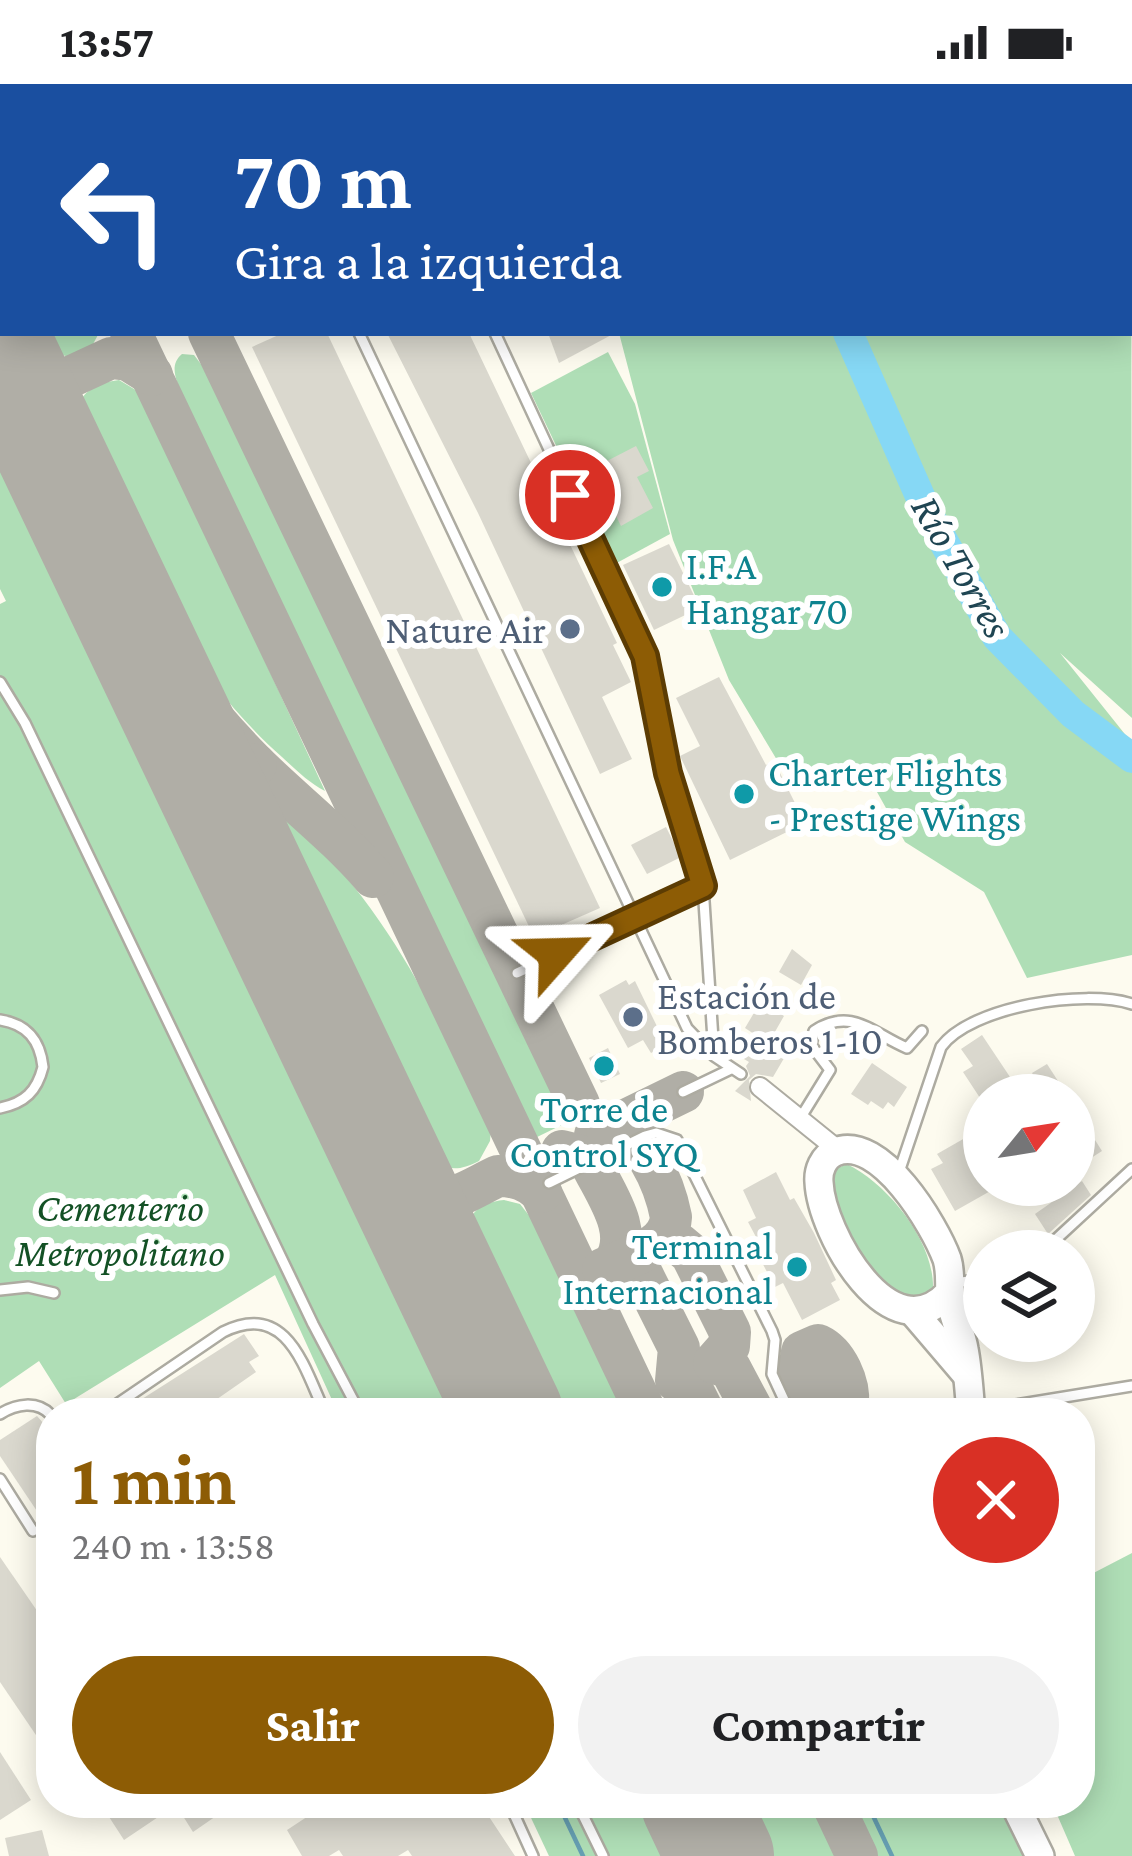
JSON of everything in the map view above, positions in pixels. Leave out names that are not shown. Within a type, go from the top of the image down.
[{"type":"main road","points":[[967,1376],[914,1313],[893,1307],[875,1294],[837,1234],[819,1193],[818,1174],[838,1150],[876,1161],[897,1178],[934,1232],[948,1262],[950,1288],[967,1376],[969,1398]]},
{"type":"main road","points":[[914,1313],[940,1302],[950,1288]]},
{"type":"main road","points":[[1022,1818],[1040,1856]]},
{"type":"street","points":[[760,1087],[838,1150]]},
{"type":"lane","points":[[360,336],[687,1028],[736,1071],[683,1092]]},
{"type":"lane","points":[[496,336],[645,656],[668,773],[703,886],[714,1056]]},
{"type":"lane","points":[[0,682],[25,723],[352,1398]]},
{"type":"lane","points":[[517,973],[703,886]]},
{"type":"lane","points":[[897,1178],[947,1038],[982,1020],[1032,1004],[1094,997],[1132,1004]]},
{"type":"lane","points":[[0,1020],[21,1025],[33,1036],[43,1066],[30,1096],[0,1108]]},
{"type":"lane","points":[[801,1118],[830,1070],[811,1045],[814,1031],[839,1020],[862,1022],[907,1048],[922,1031]]},
{"type":"lane","points":[[550,1183],[645,1136],[656,1133],[676,1140],[772,1331],[772,1374],[783,1398]]},
{"type":"lane","points":[[1066,1230],[1132,1169]]},
{"type":"lane","points":[[950,1288],[963,1285]]},
{"type":"lane","points":[[0,1290],[28,1287],[54,1293]]},
{"type":"lane","points":[[126,1398],[223,1331],[257,1322],[276,1329],[292,1347],[318,1398]]},
{"type":"lane","points":[[1070,1398],[1129,1389]]},
{"type":"lane","points":[[0,1414],[36,1406]]},
{"type":"lane","points":[[0,1479],[33,1531]]},
{"type":"lane","points":[[516,1818],[533,1856]]},
{"type":"lane","points":[[585,1818],[603,1856]]},
{"type":"green space","points":[[35,336],[97,336],[92,346],[70,357],[45,351]]},
{"type":"green space","points":[[620,336],[1131,336],[1132,718],[1060,653],[1132,743],[1132,955],[1027,978],[984,892],[905,842],[877,792],[780,765],[729,680],[673,540]]},
{"type":"green space","points":[[608,352],[635,404],[670,534],[613,565],[531,393]]},
{"type":"green space","points":[[182,354],[194,355],[207,372],[213,370],[574,1119],[533,1139],[181,393],[175,367]]},
{"type":"green space","points":[[119,380],[139,392],[147,406],[325,791],[282,757],[214,684],[136,556],[75,419],[89,391]]},
{"type":"green space","points":[[0,444],[18,457],[465,1398],[357,1398],[316,1322],[29,721],[0,675],[0,604],[6,601],[0,589]]},
{"type":"green space","name":"Cementerio Metropolitano","points":[[0,688],[22,724],[349,1398],[331,1398],[275,1275],[76,1398],[62,1398],[39,1361],[0,1388]]},
{"type":"green space","points":[[253,791],[280,810],[335,864],[411,971],[491,1129],[479,1161],[446,1167],[421,1143]]},
{"type":"green space","points":[[847,1164],[878,1185],[906,1216],[926,1253],[933,1290],[911,1301],[888,1288],[864,1262],[841,1217],[833,1186],[831,1171]]},
{"type":"green space","points":[[504,1200],[520,1204],[531,1218],[618,1398],[540,1398],[467,1244],[474,1213]]},
{"type":"green space","points":[[1132,1553],[1132,1856],[1075,1856],[1059,1818],[1095,1818],[1095,1572]]},
{"type":"green space","points":[[531,1818],[580,1818],[599,1856],[549,1856]]},
{"type":"green space","points":[[589,1818],[664,1818],[682,1856],[608,1856]]},
{"type":"green space","points":[[740,1818],[824,1818],[842,1856],[759,1856]]},
{"type":"green space","points":[[852,1818],[1012,1818],[1028,1856],[871,1856]]},
{"type":"building","points":[[276,336],[328,336],[600,908],[534,937],[252,347]]},
{"type":"building","points":[[389,336],[470,336],[617,643],[613,645],[631,682],[602,697],[632,759],[600,774],[478,513]]},
{"type":"building","points":[[549,336],[609,336],[559,363]]},
{"type":"building","points":[[636,446],[649,471],[637,477],[653,508],[621,526],[607,498],[618,492],[603,463]]},
{"type":"building","name":"I.F.A Hangar 70","points":[[669,544],[700,608],[654,630],[623,565]]},
{"type":"building","name":"Charter Flights - Prestige Wings","points":[[719,677],[766,765],[774,761],[805,823],[730,860],[680,756],[700,746],[676,698]]},
{"type":"building","points":[[666,827],[681,857],[647,874],[631,845]]},
{"type":"building","points":[[792,949],[812,965],[801,985],[779,972]]},
{"type":"building","name":"Estación de Bomberos 1-10","points":[[626,980],[629,985],[635,981],[666,1045],[651,1053],[643,1040],[628,1048],[599,995]]},
{"type":"building","points":[[761,1001],[784,1016],[772,1037],[790,1048],[773,1077],[756,1074],[749,1080],[751,1101],[735,1091],[750,1076],[749,1062],[744,1059],[757,1036],[745,1028]]},
{"type":"building","points":[[982,1035],[1008,1074],[964,1074],[973,1066],[961,1049]]},
{"type":"building","name":"Torre de Control SYQ","points":[[608,1048],[620,1074],[601,1083],[589,1058]]},
{"type":"building","points":[[872,1063],[907,1087],[894,1107],[888,1102],[883,1109],[871,1101],[868,1105],[851,1094]]},
{"type":"building","points":[[1047,1064],[1053,1074],[1033,1074]]},
{"type":"building","points":[[963,1139],[964,1206],[955,1211],[931,1169],[943,1163],[937,1154]]},
{"type":"building","name":"Terminal Internacional","points":[[776,1172],[814,1233],[840,1300],[802,1320],[783,1283],[775,1287],[748,1222],[756,1218],[743,1190]]},
{"type":"building","points":[[1046,1206],[1079,1206],[1052,1230],[1045,1230],[1035,1214]]},
{"type":"building","points":[[244,1334],[259,1356],[249,1362],[256,1372],[219,1398],[144,1398]]},
{"type":"building","points":[[36,1417],[36,1510],[0,1456],[0,1440]]},
{"type":"building","points":[[0,1557],[36,1609],[36,1735],[0,1682]]},
{"type":"building","points":[[0,1752],[31,1800],[0,1820]]},
{"type":"building","points":[[110,1818],[157,1818],[124,1840]]},
{"type":"building","points":[[184,1818],[213,1818],[193,1832]]},
{"type":"building","points":[[305,1818],[490,1818],[515,1856],[412,1856],[408,1850],[398,1856],[343,1856],[339,1850],[329,1856],[302,1856],[287,1830]]},
{"type":"building","points":[[42,1830],[49,1856],[9,1856],[5,1838]]},
{"type":"waterway","name":"Río Torres","points":[[849,336],[927,512],[997,637],[1073,714],[1132,758]]},
{"type":"waterway","points":[[565,1818],[583,1856]]},
{"type":"waterway","points":[[874,1818],[892,1856]]},
{"type":"taxiway","points":[[132,336],[639,1398]]},
{"type":"taxiway","points":[[210,336],[579,1104]]},
{"type":"taxiway","points":[[40,430],[42,404],[57,383],[111,358],[128,360],[152,375]]},
{"type":"taxiway","points":[[0,407],[12,382],[11,370],[35,382],[57,383]]},
{"type":"taxiway","points":[[118,594],[233,741],[373,877]]},
{"type":"taxiway","points":[[213,793],[228,768],[256,765]]},
{"type":"taxiway","points":[[595,1135],[683,1092]]},
{"type":"taxiway","points":[[603,1269],[655,1244],[669,1228],[671,1217],[650,1161],[631,1138],[607,1129]]},
{"type":"taxiway","points":[[562,1151],[590,1162],[620,1226],[619,1252],[613,1264],[629,1265],[643,1276],[679,1348],[676,1381],[696,1398]]},
{"type":"taxiway","points":[[401,1188],[439,1200],[498,1176],[521,1180],[541,1192]]},
{"type":"taxiway","points":[[429,1245],[431,1221],[442,1203]]},
{"type":"taxiway","points":[[660,1242],[679,1244],[691,1254],[730,1332],[729,1346],[714,1363],[730,1368],[746,1398]]},
{"type":"taxiway","points":[[811,1398],[799,1368],[802,1352],[818,1345],[836,1362],[848,1398]]},
{"type":"taxiway","points":[[839,1818],[857,1856]]},
{"type":"runway","points":[[0,347],[502,1398]]},
{"type":"runway","points":[[702,1818],[720,1856]]},
{"type":"place","name":"I.F.A Hangar 70","points":[[662,587]]},
{"type":"place","name":"Nature Air","points":[[570,629]]},
{"type":"place","name":"Charter Flights - Prestige Wings","points":[[744,794]]},
{"type":"place","name":"Estación de Bomberos 1-10","points":[[633,1017]]},
{"type":"place","name":"Torre de Control SYQ","points":[[604,1066]]},
{"type":"place","name":"Terminal Internacional","points":[[797,1267]]},
{"type":"route","points":[[556,954],[703,886],[668,773],[645,656],[570,495]]}]
